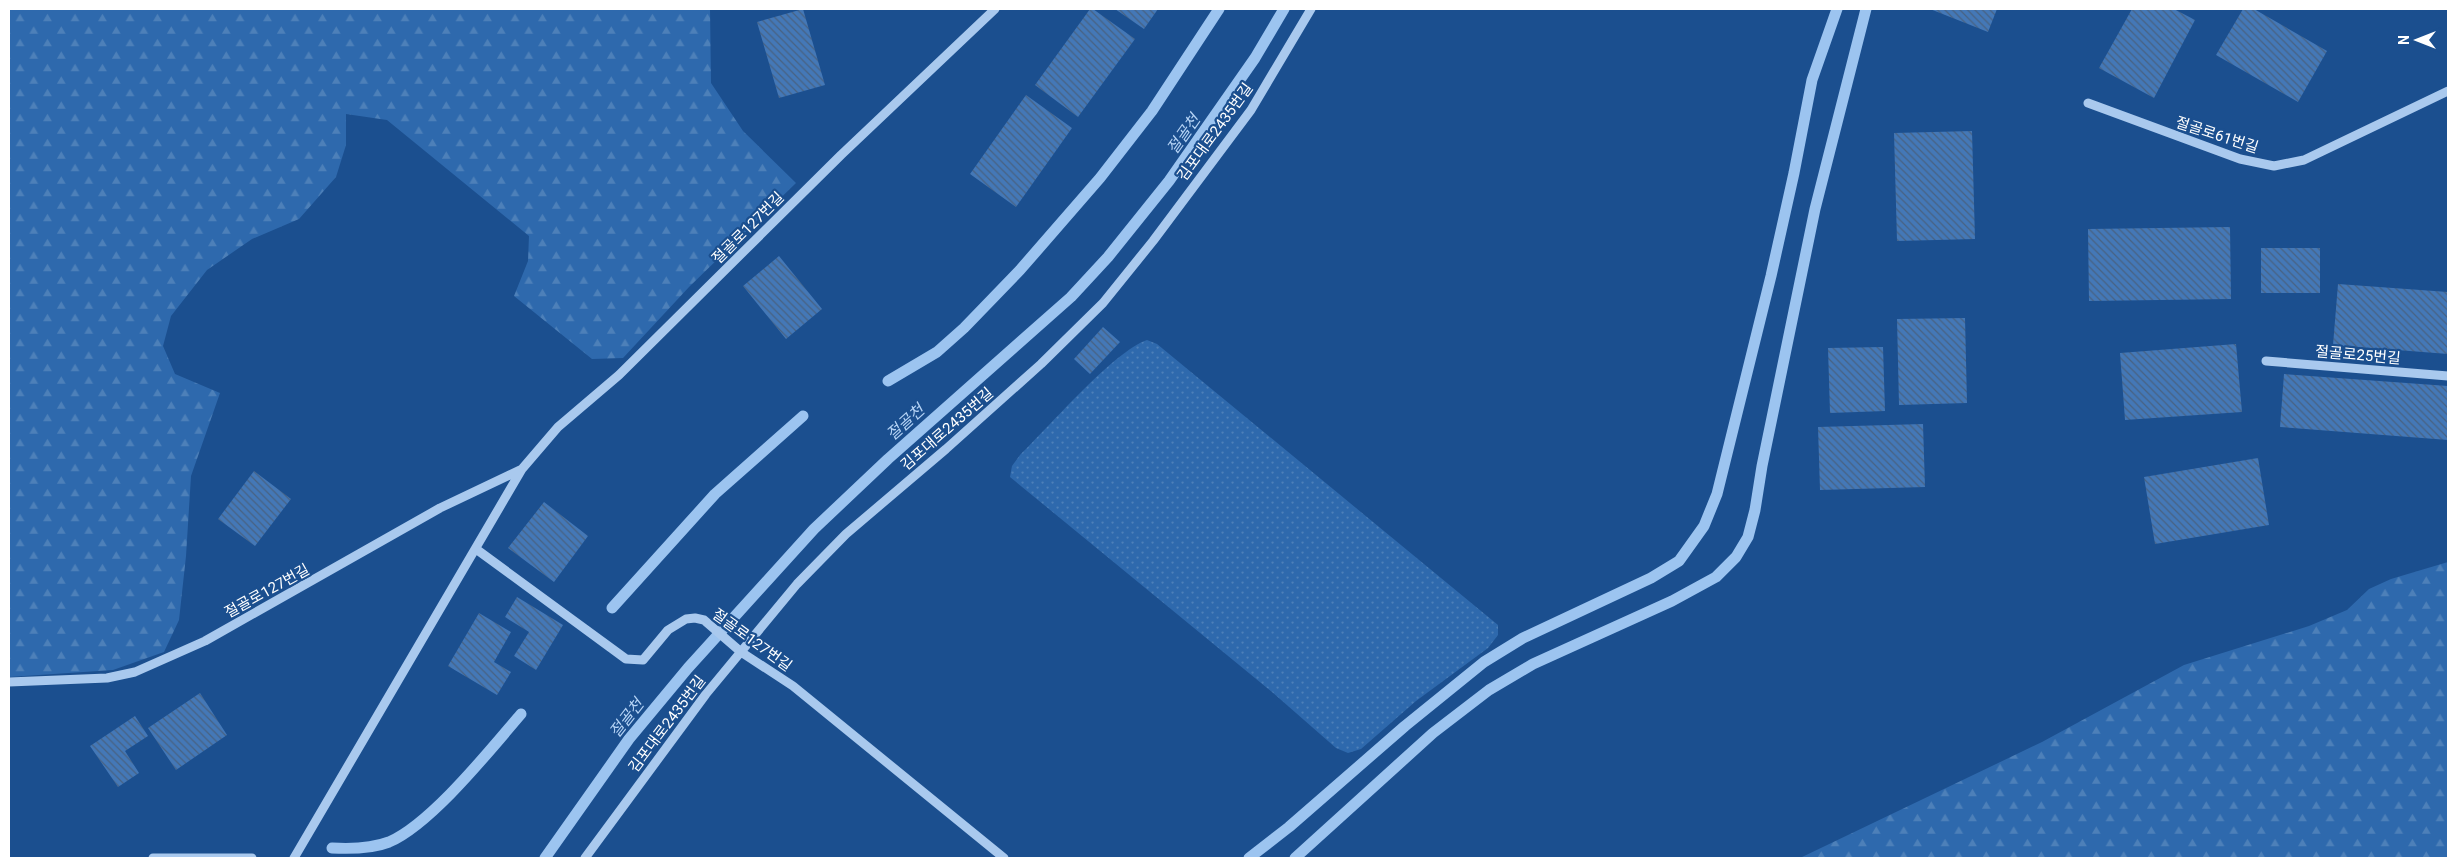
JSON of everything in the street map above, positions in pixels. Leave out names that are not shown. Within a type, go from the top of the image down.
[{"type":"lane","name":"절골로127번길","points":[[294,858],[522,469],[558,427],[619,376],[841,154],[995,9]]},
{"type":"lane","name":"김포대로2435번길","points":[[585,858],[700,702],[797,584],[846,534],[1041,364],[1102,303],[1153,241],[1251,110],[1311,9]]},
{"type":"lane","name":"절골로61번길","points":[[2088,103],[2240,159],[2274,166],[2304,160],[2448,91]]},
{"type":"lane","name":"절골로25번길","points":[[2266,361],[2448,376]]},
{"type":"lane","name":"절골로127번길","points":[[9,682],[107,678],[135,672],[206,641],[440,508],[522,469]]},
{"type":"lane","name":"절골로127번길","points":[[476,549],[626,659],[643,660],[668,630],[686,619],[704,620],[741,652],[793,686],[1004,858]]},
{"type":"lane","points":[[152,858],[252,858]]},
{"type":"green space","points":[[9,9],[710,9],[711,83],[743,131],[796,183],[689,287],[623,358],[592,359],[514,296],[528,261],[529,236],[387,120],[346,114],[346,145],[336,177],[299,219],[252,239],[207,270],[171,316],[163,346],[175,374],[220,393],[191,476],[186,556],[179,620],[164,652],[113,670],[9,677]]},
{"type":"green space","points":[[1147,340],[1157,344],[1498,625],[1498,635],[1488,648],[1416,701],[1361,749],[1348,753],[1336,748],[1272,692],[1010,477],[1012,466],[1020,455],[1100,374],[1133,347]]},
{"type":"green space","points":[[2448,562],[2448,858],[1800,858],[2042,742],[2184,665],[2309,626],[2347,610],[2369,589],[2391,579]]},
{"type":"building","points":[[803,9],[825,85],[779,98],[757,22]]},
{"type":"building","points":[[1090,9],[1093,9],[1135,39],[1078,117],[1035,85]]},
{"type":"building","points":[[1115,9],[1158,9],[1144,29]]},
{"type":"building","points":[[1930,9],[1997,9],[1988,32]]},
{"type":"building","points":[[2132,9],[2174,9],[2195,20],[2154,98],[2099,68]]},
{"type":"building","points":[[2243,9],[2254,9],[2327,51],[2298,102],[2216,55]]},
{"type":"building","points":[[1026,95],[1072,128],[1016,207],[970,174]]},
{"type":"building","points":[[1972,131],[1975,239],[1897,241],[1894,133]]},
{"type":"building","points":[[2230,227],[2231,299],[2089,301],[2088,229]]},
{"type":"building","points":[[2261,248],[2320,248],[2320,293],[2261,293]]},
{"type":"building","points":[[779,256],[822,309],[786,339],[743,286]]},
{"type":"building","points":[[2338,284],[2448,292],[2448,354],[2333,345]]},
{"type":"building","points":[[1965,318],[1967,403],[1899,405],[1897,319]]},
{"type":"building","points":[[1103,327],[1120,342],[1090,374],[1074,359]]},
{"type":"building","points":[[2236,344],[2242,412],[2125,420],[2120,353]]},
{"type":"building","points":[[1883,347],[1885,411],[1830,413],[1828,348]]},
{"type":"building","points":[[2284,374],[2448,386],[2448,440],[2280,427]]},
{"type":"building","points":[[1923,424],[1925,487],[1820,490],[1818,427]]},
{"type":"building","points":[[2258,458],[2269,525],[2155,544],[2144,477]]},
{"type":"building","points":[[254,471],[291,499],[255,546],[218,519]]},
{"type":"building","points":[[544,502],[588,536],[554,582],[508,548]]},
{"type":"building","points":[[517,597],[563,625],[536,670],[514,656],[529,632],[505,617]]},
{"type":"building","points":[[479,613],[511,632],[494,662],[511,672],[497,695],[448,666]]},
{"type":"building","points":[[200,693],[227,735],[176,770],[148,728]]},
{"type":"building","points":[[135,716],[148,736],[125,751],[139,773],[118,787],[90,746]]},
{"type":"waterway","points":[[888,381],[937,352],[964,328],[1020,270],[1100,178],[1152,111],[1219,9]]},
{"type":"waterway","name":"절골천","points":[[545,858],[629,739],[688,668],[814,529],[888,459],[1071,297],[1108,257],[1169,181],[1255,58],[1284,9]]},
{"type":"waterway","points":[[1249,858],[1289,827],[1405,726],[1484,662],[1523,638],[1651,578],[1679,561],[1704,526],[1717,494],[1771,276],[1812,80],[1837,9]]},
{"type":"waterway","points":[[1295,858],[1433,733],[1489,690],[1533,664],[1672,601],[1716,577],[1736,557],[1748,537],[1755,510],[1762,466],[1815,209],[1866,9]]},
{"type":"waterway","points":[[612,608],[715,494],[803,416]]},
{"type":"waterway","points":[[332,848],[375,846],[389,842],[405,833],[459,785],[521,714]]}]
